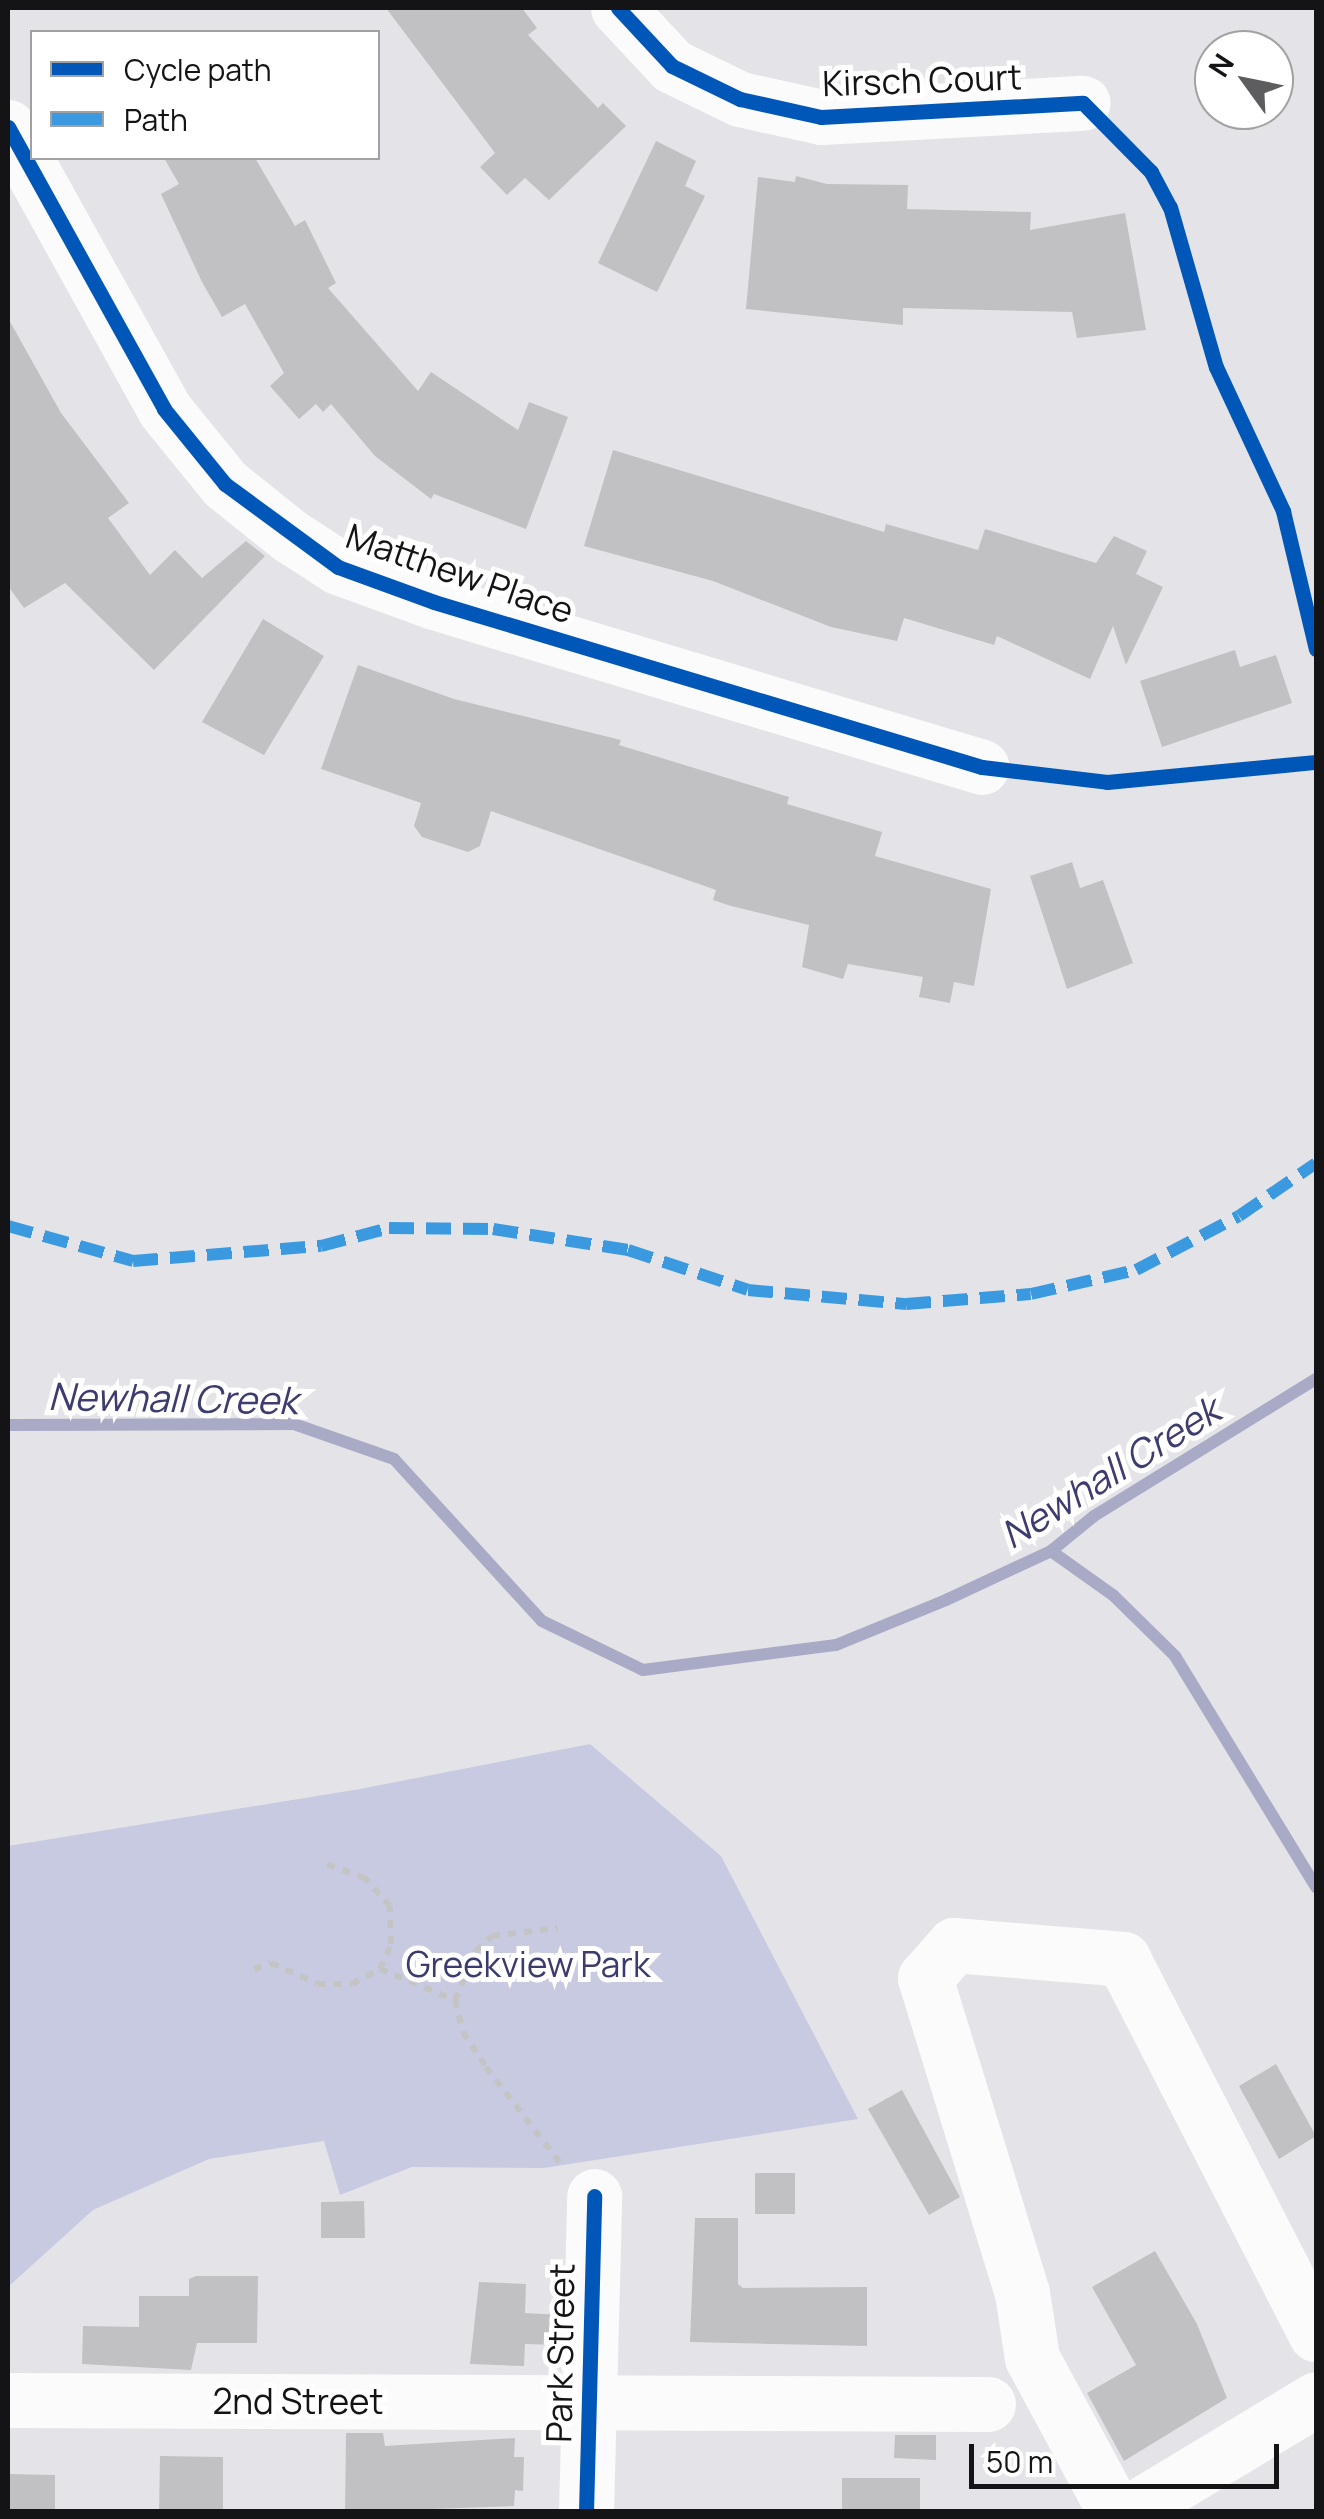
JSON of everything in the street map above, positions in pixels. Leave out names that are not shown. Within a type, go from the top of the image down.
[{"type":"street","name":"Kirsch Court","points":[[618,8],[672,66],[740,99],[821,117],[1083,103]]},
{"type":"street","name":"Matthew Place","points":[[8,127],[164,408],[225,484],[290,536],[338,567],[434,602],[982,767]]},
{"type":"street","points":[[1115,2512],[1032,2358],[1022,2292],[925,1978],[954,1945],[1123,1960],[1316,2334]]},
{"type":"street","name":"Park Street","points":[[586,2512],[594,2196]]},
{"type":"street","points":[[1130,2512],[1316,2399]]},
{"type":"street","name":"2nd Street","points":[[8,2400],[988,2404]]},
{"type":"path","points":[[254,1969],[271,1964],[318,1984],[352,1984],[380,1969],[391,1944],[390,1906],[366,1878],[321,1862]]},
{"type":"path","points":[[558,1928],[492,1936],[476,1952],[455,2000],[463,2032],[486,2068],[554,2157],[594,2196]]},
{"type":"path","points":[[380,1969],[455,2000]]},
{"type":"green space","name":"Greekview Park","points":[[590,1744],[721,1856],[858,2119],[544,2168],[412,2167],[340,2195],[324,2141],[209,2159],[93,2210],[8,2287],[8,1846],[360,1789]]},
{"type":"building","points":[[386,8],[522,8],[537,28],[528,35],[598,108],[603,103],[626,126],[549,200],[525,178],[507,195],[480,167],[495,153]]},
{"type":"building","points":[[656,141],[696,161],[685,186],[705,196],[657,292],[598,263]]},
{"type":"building","points":[[165,160],[256,160],[295,226],[305,220],[336,283],[328,288],[418,391],[431,372],[518,430],[529,402],[568,417],[526,529],[434,494],[431,499],[375,456],[331,404],[323,412],[316,404],[299,419],[270,386],[284,373],[245,304],[222,317],[202,282],[161,194],[179,184]]},
{"type":"building","points":[[796,176],[827,184],[908,185],[907,209],[1031,212],[1030,230],[1125,213],[1146,330],[1077,338],[1072,312],[903,308],[903,325],[746,309],[758,177],[795,182]]},
{"type":"building","points":[[8,318],[61,413],[129,503],[108,518],[150,575],[175,550],[202,578],[246,541],[265,556],[154,670],[65,583],[24,608],[8,586]]},
{"type":"building","points":[[613,450],[884,532],[886,524],[978,550],[985,529],[1096,563],[1114,536],[1147,551],[1136,574],[1163,587],[1126,665],[1113,626],[1090,679],[997,636],[994,645],[904,618],[897,641],[831,627],[713,581],[584,546]]},
{"type":"building","points":[[263,619],[324,656],[264,755],[202,722]]},
{"type":"building","points":[[1235,650],[1240,667],[1276,655],[1292,703],[1162,747],[1140,681]]},
{"type":"building","points":[[358,665],[454,699],[621,740],[619,745],[789,797],[787,804],[882,832],[875,856],[991,889],[974,986],[954,982],[950,1003],[919,997],[923,977],[848,964],[843,979],[802,967],[809,925],[713,900],[716,890],[491,811],[480,846],[468,852],[422,837],[414,826],[421,803],[321,769]]},
{"type":"building","points":[[1072,862],[1080,888],[1103,880],[1133,963],[1067,989],[1030,876]]},
{"type":"building","points":[[1276,2064],[1316,2136],[1279,2159],[1239,2086]]},
{"type":"building","points":[[902,2090],[960,2197],[929,2215],[868,2109]]},
{"type":"building","points":[[755,2173],[795,2173],[795,2214],[755,2214]]},
{"type":"building","points":[[364,2201],[365,2238],[321,2238],[321,2202]]},
{"type":"building","points":[[695,2218],[738,2218],[738,2284],[743,2288],[867,2287],[867,2346],[690,2342]]},
{"type":"building","points":[[1155,2251],[1197,2324],[1227,2398],[1124,2461],[1087,2393],[1136,2365],[1092,2287]]},
{"type":"building","points":[[258,2276],[257,2343],[197,2343],[191,2370],[82,2364],[83,2326],[139,2327],[139,2296],[189,2296],[189,2279]]},
{"type":"building","points":[[479,2282],[526,2284],[525,2313],[560,2315],[559,2345],[525,2344],[524,2366],[470,2364]]},
{"type":"building","points":[[346,2433],[383,2433],[385,2446],[515,2438],[514,2457],[524,2457],[523,2491],[515,2490],[514,2506],[345,2512]]},
{"type":"building","points":[[895,2435],[936,2435],[936,2460],[894,2458]]},
{"type":"building","points":[[160,2456],[223,2457],[223,2512],[159,2512]]},
{"type":"building","points":[[8,2474],[55,2475],[55,2512],[8,2512]]},
{"type":"building","points":[[842,2478],[920,2478],[920,2512],[842,2512]]},
{"type":"waterway","name":"Newhall Creek","points":[[8,1425],[294,1424],[394,1459],[542,1621],[643,1670],[836,1645],[946,1600],[1051,1551],[1094,1516],[1316,1379]]},
{"type":"waterway","points":[[1051,1551],[1113,1595],[1175,1656],[1316,1887]]},
{"type":"marked path","points":[[8,1226],[133,1261],[321,1246],[389,1228],[493,1229],[628,1250],[748,1290],[906,1304],[1031,1294],[1136,1270],[1239,1216],[1316,1163]]},
{"type":"cycle path","points":[[618,8],[672,66],[740,99],[821,117],[1083,103],[1151,172],[1170,207],[1216,367],[1283,511],[1316,649]]},
{"type":"cycle path","points":[[8,127],[164,409],[225,484],[338,567],[434,602],[982,767],[1107,782],[1316,762]]},
{"type":"cycle path","points":[[586,2512],[594,2196]]}]
